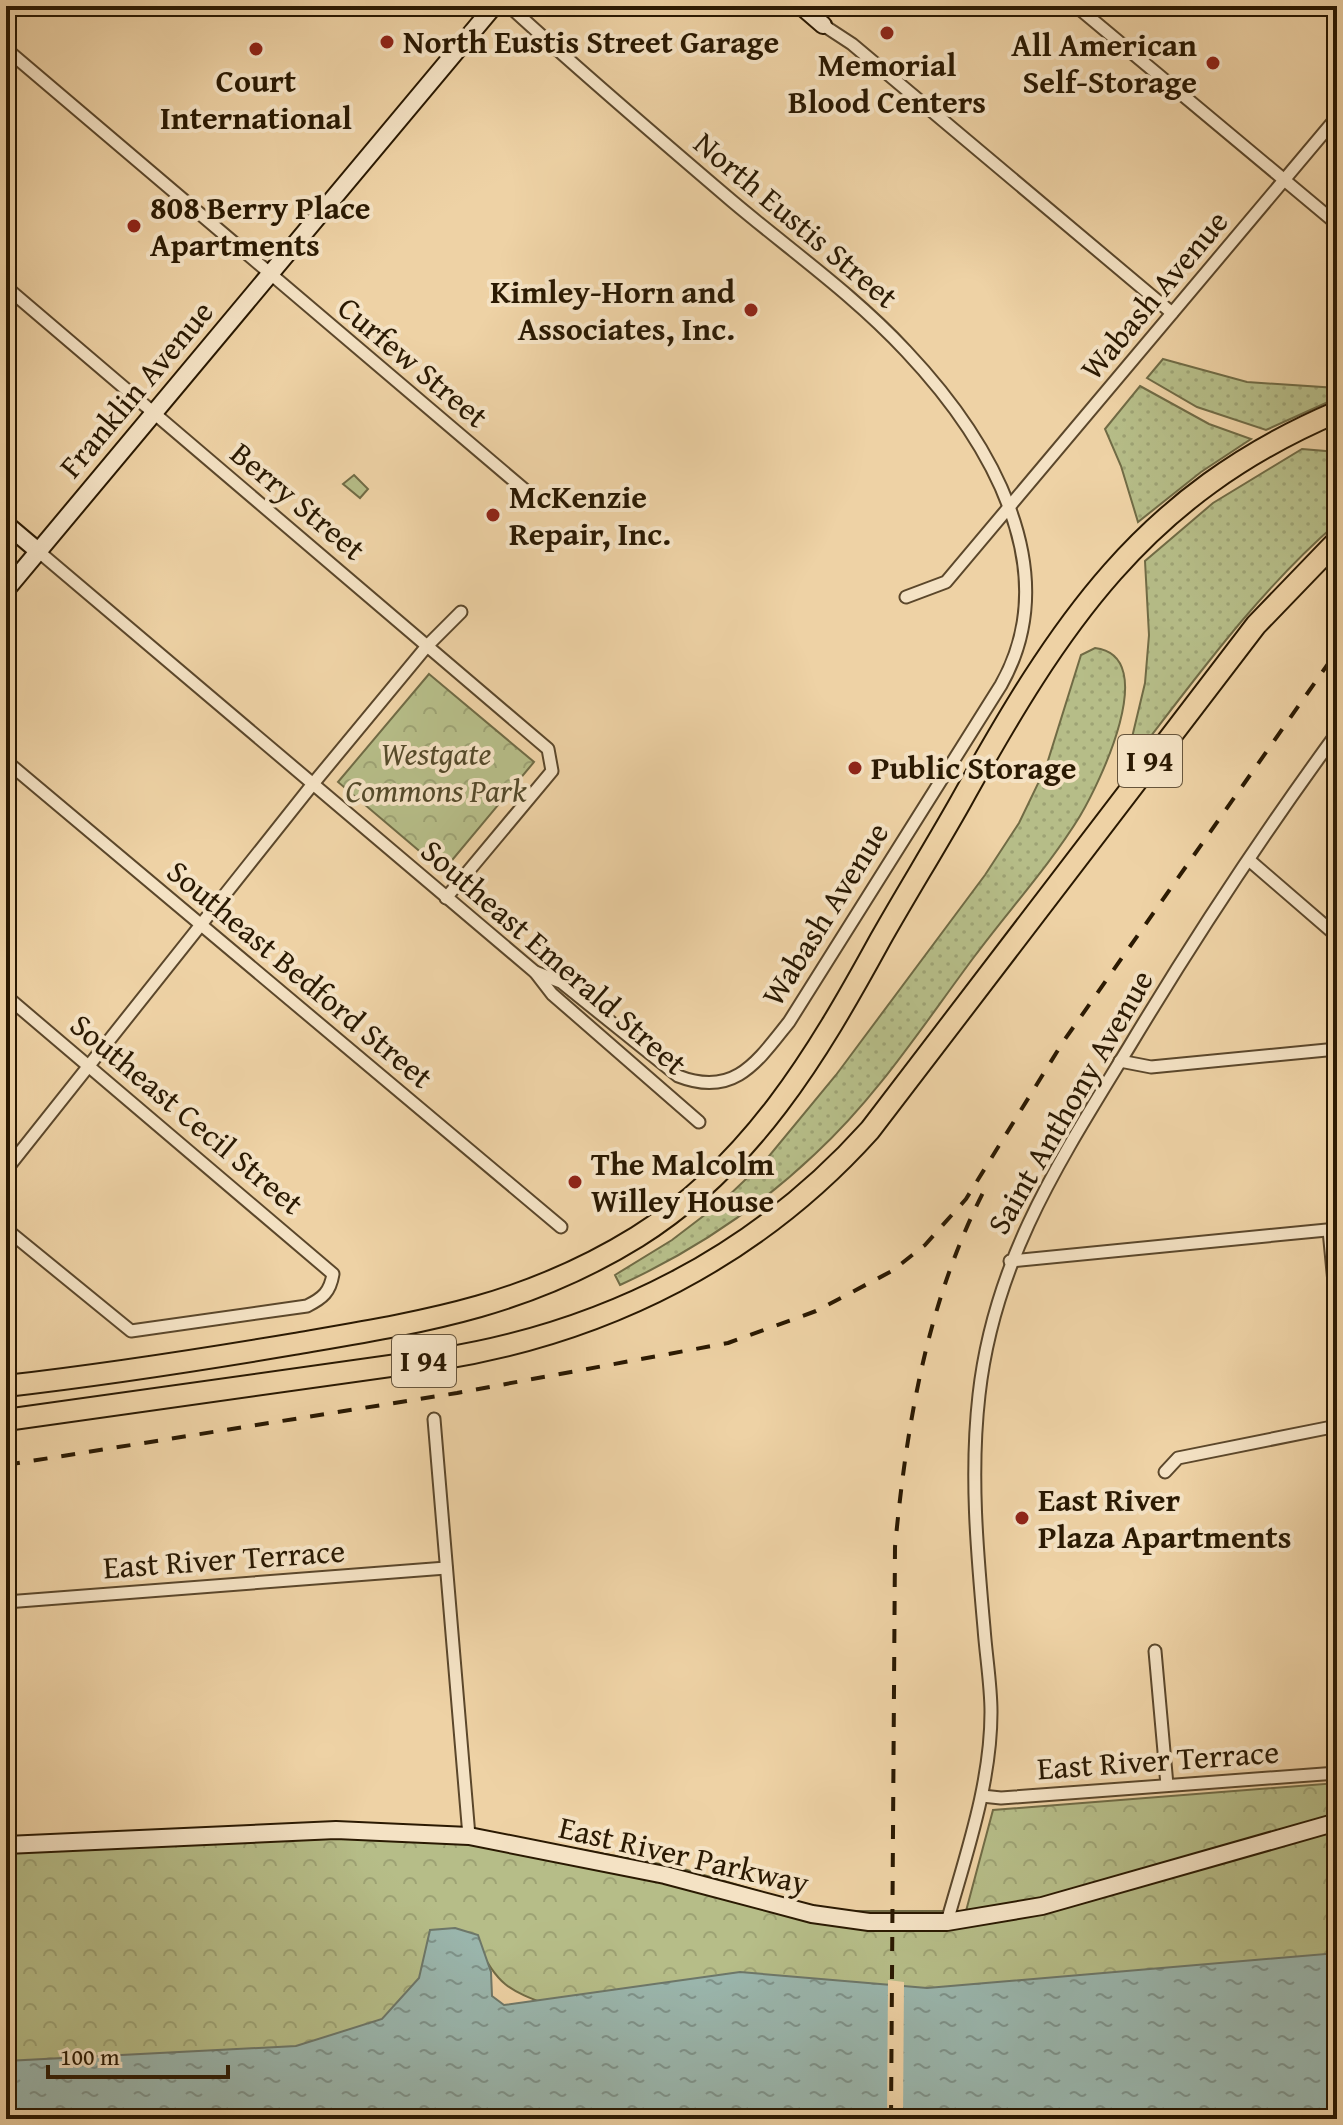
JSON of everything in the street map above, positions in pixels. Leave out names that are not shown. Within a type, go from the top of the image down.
[{"type":"highway","name":"I 94","points":[[6,1386],[217,1357],[465,1313],[553,1281],[644,1232],[717,1175],[784,1100],[836,1019],[1029,683],[1098,585],[1180,504],[1216,477],[1268,444],[1337,412]]},
{"type":"highway","name":"I 94","points":[[6,1420],[493,1349],[603,1316],[672,1286],[720,1258],[805,1195],[870,1130],[1256,625],[1337,541]]},
{"type":"street","name":"Franklin Avenue","points":[[6,590],[494,6]]},
{"type":"street","name":"North Eustis Street","points":[[509,6],[594,83],[878,323],[951,403],[981,451],[1010,507]]},
{"type":"street","points":[[801,6],[852,44],[1168,317]]},
{"type":"street","points":[[1076,6],[1337,224]]},
{"type":"street","name":"Curfew Street","points":[[6,49],[532,496]]},
{"type":"street","name":"Wabash Avenue","points":[[906,597],[946,582],[1337,117]]},
{"type":"street","name":"Berry Street","points":[[6,287],[548,749],[552,771],[446,898]]},
{"type":"street","name":"Wabash Avenue","points":[[535,972],[561,982],[678,1076],[720,1084],[759,1059],[789,1022],[1012,666],[1024,628],[1028,590],[1023,549],[1010,507]]},
{"type":"street","name":"Southeast Emerald Street","points":[[6,524],[535,972],[552,994],[699,1122]]},
{"type":"street","points":[[6,1170],[312,785],[427,646],[461,612]]},
{"type":"street","name":"Saint Anthony Avenue","points":[[947,1922],[982,1796],[991,1713],[974,1491],[976,1430],[990,1324],[1010,1261],[1047,1182],[1120,1061],[1249,860],[1337,733]]},
{"type":"street","name":"Southeast Bedford Street","points":[[6,761],[561,1227]]},
{"type":"street","points":[[1249,860],[1337,936]]},
{"type":"street","name":"Southeast Cecil Street","points":[[6,996],[333,1274],[331,1287],[322,1298],[307,1306],[131,1331],[6,1229]]},
{"type":"street","points":[[1120,1061],[1151,1067],[1337,1049]]},
{"type":"street","points":[[1010,1261],[1333,1229],[1337,1314]]},
{"type":"street","points":[[434,1419],[469,1836]]},
{"type":"street","points":[[1165,1472],[1178,1458],[1337,1426]]},
{"type":"street","name":"East River Terrace","points":[[6,1602],[446,1568]]},
{"type":"street","points":[[1155,1651],[1167,1785]]},
{"type":"street","name":"East River Terrace","points":[[982,1796],[1001,1798],[1337,1773]]},
{"type":"street","name":"East River Parkway","points":[[6,1845],[336,1830],[469,1836],[654,1873],[812,1914],[869,1922],[947,1922],[1042,1906],[1337,1822]]},
{"type":"green space","points":[[1163,359],[1247,382],[1337,388],[1337,398],[1266,430],[1197,407],[1147,378]]},
{"type":"green space","points":[[1140,386],[1209,424],[1251,439],[1201,472],[1138,522],[1121,466],[1105,429]]},
{"type":"green space","points":[[1302,449],[1337,452],[1337,523],[1251,610],[1124,771],[1145,683],[1149,635],[1145,561],[1213,503]]},
{"type":"green space","points":[[354,475],[368,489],[360,498],[343,484]]},
{"type":"green space","points":[[1095,648],[1114,656],[1124,673],[1125,696],[1120,723],[1089,800],[1056,852],[899,1059],[838,1132],[793,1174],[723,1228],[620,1285],[615,1275],[672,1240],[723,1201],[765,1161],[836,1075],[985,875],[1019,823],[1046,767],[1081,655]]},
{"type":"green space","name":"Westgate Commons Park","points":[[429,674],[534,762],[443,871],[338,782]]},
{"type":"green space","points":[[1337,1783],[1337,1954],[934,1996],[551,2006],[505,1984],[491,1968],[477,1943],[379,2029],[168,2074],[6,2077],[6,1838],[484,1832],[677,1867],[798,1903],[847,1911],[966,1911],[993,1810]]},
{"type":"water","points":[[455,1928],[478,1935],[491,1972],[492,1996],[504,2005],[740,1972],[927,1988],[1337,1953],[1337,2119],[6,2119],[6,2061],[296,2046],[382,2019],[419,1978],[430,1930]]},
{"type":"pier","points":[[888,1980],[904,1982],[903,2119],[887,2119]]},
{"type":"railway","points":[[6,1465],[457,1393],[728,1343],[816,1311],[892,1271],[925,1245],[966,1199],[1063,1042],[1337,651]]},
{"type":"railway","points":[[891,2119],[895,1547],[914,1406],[935,1315],[967,1226],[988,1183]]},
{"type":"place","name":"Memorial Blood Centers","points":[[887,33]]},
{"type":"place","name":"North Eustis Street Garage","points":[[387,42]]},
{"type":"place","name":"Court International","points":[[256,49]]},
{"type":"place","name":"All American Self-Storage","points":[[1213,63]]},
{"type":"place","name":"808 Berry Place Apartments","points":[[134,226]]},
{"type":"place","name":"Kimley-Horn and Associates, Inc.","points":[[751,310]]},
{"type":"place","name":"McKenzie Repair, Inc.","points":[[493,515]]},
{"type":"place","name":"Public Storage","points":[[855,768]]},
{"type":"place","name":"The Malcolm Willey House","points":[[575,1182]]},
{"type":"place","name":"East River Plaza Apartments","points":[[1022,1518]]}]
